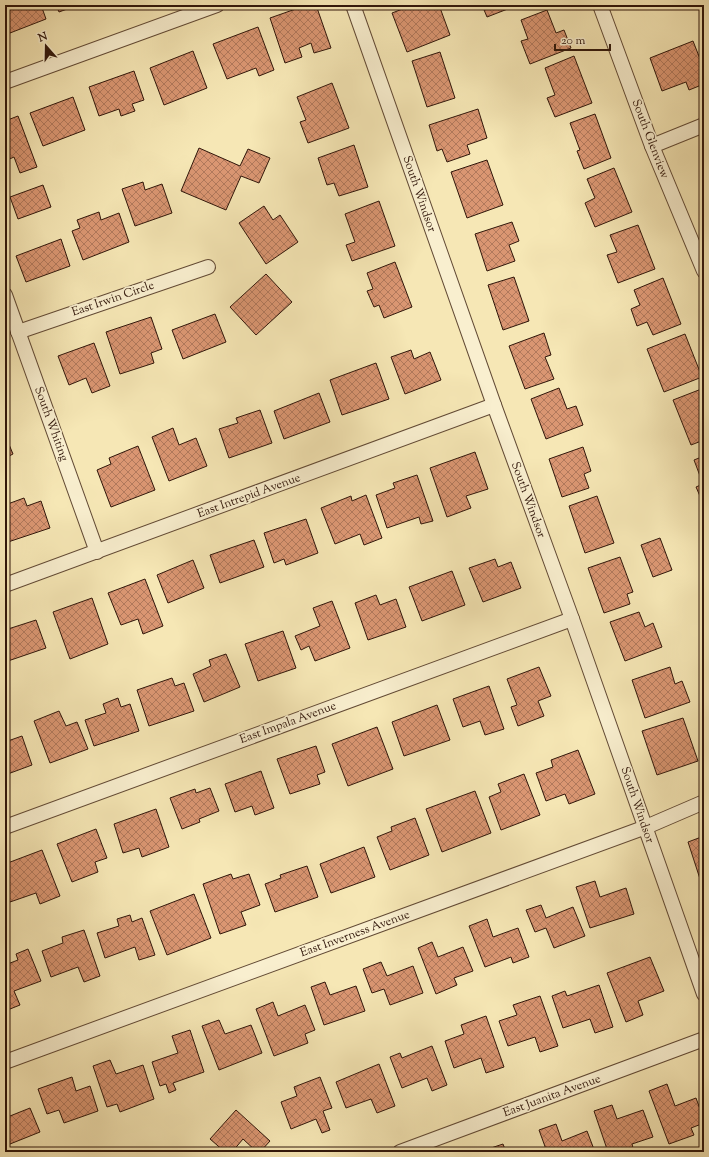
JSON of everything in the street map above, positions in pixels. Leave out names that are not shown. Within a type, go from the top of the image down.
[{"type":"street","points":[[5,82],[218,5]]},
{"type":"street","name":"South Windsor","points":[[353,5],[704,994]]},
{"type":"street","name":"South Glenview","points":[[600,5],[652,146],[704,271]]},
{"type":"street","points":[[652,146],[704,125]]},
{"type":"street","name":"East Irwin Circle","points":[[18,332],[208,267]]},
{"type":"street","name":"South Whiting","points":[[5,295],[97,552]]},
{"type":"street","name":"East Intrepid Avenue","points":[[5,585],[494,405]]},
{"type":"street","name":"East Impala Avenue","points":[[5,827],[572,619]]},
{"type":"street","name":"East Inverness Avenue","points":[[5,1062],[646,827],[704,802]]},
{"type":"street","name":"East Juanita Avenue","points":[[400,1152],[704,1039]]},
{"type":"building","points":[[5,5],[41,5],[46,19],[10,33],[5,19]]},
{"type":"building","points":[[56,5],[78,5],[59,12]]},
{"type":"building","points":[[307,5],[316,5],[331,48],[314,53],[311,43],[299,48],[302,57],[285,63],[270,18]]},
{"type":"building","points":[[413,5],[439,5],[450,35],[407,52],[392,13]]},
{"type":"building","points":[[482,5],[518,5],[487,17]]},
{"type":"building","points":[[547,10],[556,33],[564,30],[571,48],[530,64],[521,41],[528,39],[521,20]]},
{"type":"building","points":[[258,27],[274,70],[259,76],[256,68],[227,79],[213,44]]},
{"type":"building","points":[[693,41],[704,69],[704,84],[689,90],[686,82],[662,91],[650,58]]},
{"type":"building","points":[[193,51],[207,88],[164,105],[150,68]]},
{"type":"building","points":[[440,52],[455,98],[427,107],[412,61]]},
{"type":"building","points":[[574,56],[592,103],[555,117],[547,98],[555,95],[545,68]]},
{"type":"building","points":[[134,71],[144,100],[132,104],[135,111],[121,116],[119,109],[99,116],[89,87]]},
{"type":"building","points":[[332,83],[349,128],[308,143],[300,122],[306,120],[297,97]]},
{"type":"building","points":[[73,97],[85,130],[43,146],[30,113]]},
{"type":"building","points":[[478,109],[487,138],[467,145],[470,154],[447,162],[442,149],[437,151],[429,125]]},
{"type":"building","points":[[595,114],[611,158],[584,169],[577,151],[580,150],[570,123]]},
{"type":"building","points":[[18,116],[37,167],[20,173],[14,157],[5,161],[5,121]]},
{"type":"building","points":[[354,145],[368,187],[339,196],[334,183],[327,185],[318,158]]},
{"type":"building","points":[[199,148],[240,166],[248,149],[270,158],[259,183],[241,176],[226,210],[181,191]]},
{"type":"building","points":[[704,157],[704,167],[700,158]]},
{"type":"building","points":[[487,160],[503,205],[467,218],[451,172]]},
{"type":"building","points":[[614,168],[632,212],[595,227],[585,203],[595,198],[587,179]]},
{"type":"building","points":[[143,182],[145,190],[162,184],[172,213],[135,226],[122,189]]},
{"type":"building","points":[[43,185],[51,207],[18,219],[10,197]]},
{"type":"building","points":[[379,201],[395,246],[352,261],[346,245],[355,242],[345,214]]},
{"type":"building","points":[[264,206],[273,220],[280,215],[298,242],[266,264],[239,223]]},
{"type":"building","points":[[99,212],[101,220],[119,213],[129,242],[83,260],[72,231],[80,228],[77,220]]},
{"type":"building","points":[[512,222],[519,241],[509,245],[515,261],[487,271],[475,234]]},
{"type":"building","points":[[638,225],[655,269],[618,283],[607,255],[617,252],[610,235]]},
{"type":"building","points":[[61,239],[70,266],[26,282],[16,256]]},
{"type":"building","points":[[395,262],[412,307],[384,318],[379,305],[374,307],[367,291],[373,289],[367,273]]},
{"type":"building","points":[[266,274],[292,302],[256,335],[230,307]]},
{"type":"building","points":[[514,277],[529,321],[503,330],[488,285]]},
{"type":"building","points":[[663,278],[681,324],[653,335],[647,322],[637,326],[631,309],[640,305],[634,290]]},
{"type":"building","points":[[215,314],[226,342],[183,359],[172,330]]},
{"type":"building","points":[[151,317],[162,349],[151,353],[154,363],[120,374],[106,332]]},
{"type":"building","points":[[544,333],[551,355],[545,357],[554,379],[525,389],[509,346]]},
{"type":"building","points":[[685,334],[702,377],[664,392],[647,349]]},
{"type":"building","points":[[94,343],[110,386],[92,393],[86,378],[69,385],[58,356]]},
{"type":"building","points":[[411,350],[414,359],[430,352],[441,380],[405,394],[391,357]]},
{"type":"building","points":[[376,363],[389,399],[342,415],[330,380]]},
{"type":"building","points":[[559,388],[567,409],[576,406],[583,425],[546,439],[531,399]]},
{"type":"building","points":[[704,388],[704,440],[691,445],[673,400]]},
{"type":"building","points":[[319,393],[330,422],[284,439],[274,411]]},
{"type":"building","points":[[260,410],[272,443],[229,458],[219,429],[238,423],[236,418]]},
{"type":"building","points":[[173,428],[179,445],[196,438],[207,466],[169,481],[152,437]]},
{"type":"building","points":[[5,435],[13,454],[5,458]]},
{"type":"building","points":[[138,446],[155,490],[111,507],[97,470],[111,464],[109,458]]},
{"type":"building","points":[[583,447],[591,471],[584,474],[589,488],[562,497],[549,459]]},
{"type":"building","points":[[475,452],[488,489],[466,496],[471,508],[447,517],[430,468]]},
{"type":"building","points":[[704,456],[703,503],[696,487],[703,484],[694,460]]},
{"type":"building","points":[[417,475],[433,521],[421,524],[419,517],[387,528],[376,495],[395,488],[393,483]]},
{"type":"building","points":[[366,495],[382,538],[364,545],[360,534],[335,544],[321,508],[351,496],[352,501]]},
{"type":"building","points":[[597,496],[614,543],[585,553],[569,506]]},
{"type":"building","points":[[24,498],[27,506],[41,501],[50,528],[5,543],[5,505]]},
{"type":"building","points":[[306,519],[318,553],[286,565],[284,559],[274,563],[264,533]]},
{"type":"building","points":[[660,538],[672,570],[653,577],[641,545]]},
{"type":"building","points":[[254,540],[264,567],[220,583],[210,555]]},
{"type":"building","points":[[620,557],[633,592],[627,594],[630,604],[604,613],[588,568]]},
{"type":"building","points":[[495,559],[498,567],[511,562],[521,588],[483,602],[469,568]]},
{"type":"building","points":[[193,560],[204,588],[168,603],[157,575]]},
{"type":"building","points":[[452,571],[465,605],[422,621],[409,587]]},
{"type":"building","points":[[145,579],[163,626],[143,634],[138,619],[121,625],[108,593]]},
{"type":"building","points":[[376,595],[380,605],[396,599],[406,627],[368,640],[355,603]]},
{"type":"building","points":[[92,598],[108,644],[70,659],[53,612]]},
{"type":"building","points":[[332,601],[350,648],[315,661],[309,646],[301,650],[295,636],[320,626],[313,608]]},
{"type":"building","points":[[639,612],[645,627],[653,623],[662,647],[625,661],[610,622]]},
{"type":"building","points":[[36,620],[46,648],[5,662],[5,630]]},
{"type":"building","points":[[283,631],[296,668],[258,681],[245,644]]},
{"type":"building","points":[[226,654],[240,687],[204,702],[193,674],[211,666],[209,660]]},
{"type":"building","points":[[539,667],[551,696],[538,701],[544,716],[518,726],[511,707],[517,705],[507,679]]},
{"type":"building","points":[[670,667],[675,684],[682,681],[690,702],[645,718],[632,680]]},
{"type":"building","points":[[172,678],[175,686],[184,683],[194,711],[149,726],[137,690]]},
{"type":"building","points":[[489,686],[504,729],[485,735],[480,721],[463,727],[453,699]]},
{"type":"building","points":[[118,698],[121,707],[130,704],[139,731],[94,746],[85,720],[106,713],[103,704]]},
{"type":"building","points":[[437,705],[450,740],[404,756],[392,722]]},
{"type":"building","points":[[59,711],[66,726],[77,722],[88,749],[50,763],[34,721]]},
{"type":"building","points":[[683,718],[698,761],[657,775],[642,731]]},
{"type":"building","points":[[377,727],[393,769],[348,786],[332,744]]},
{"type":"building","points":[[22,736],[32,765],[5,775],[5,742]]},
{"type":"building","points":[[316,746],[325,772],[317,775],[320,784],[290,794],[277,759]]},
{"type":"building","points":[[578,750],[595,794],[569,804],[565,794],[546,801],[536,773],[553,767],[551,760]]},
{"type":"building","points":[[261,771],[274,808],[255,815],[252,806],[235,812],[225,784]]},
{"type":"building","points":[[524,774],[540,815],[501,830],[489,797],[501,792],[498,784]]},
{"type":"building","points":[[210,788],[219,811],[199,819],[200,822],[182,829],[170,798],[195,789],[196,793]]},
{"type":"building","points":[[475,791],[491,833],[442,852],[426,809]]},
{"type":"building","points":[[156,809],[169,847],[142,857],[139,848],[123,853],[114,824]]},
{"type":"building","points":[[415,818],[429,855],[390,870],[377,837],[392,831],[391,827]]},
{"type":"building","points":[[96,829],[107,858],[95,862],[98,872],[72,882],[57,844]]},
{"type":"building","points":[[704,836],[704,881],[701,882],[688,842]]},
{"type":"building","points":[[364,847],[375,877],[331,893],[320,864]]},
{"type":"building","points":[[42,850],[60,896],[40,904],[36,893],[10,902],[5,888],[5,864]]},
{"type":"building","points":[[307,866],[318,897],[275,912],[265,884],[281,878],[280,875]]},
{"type":"building","points":[[231,874],[233,879],[249,874],[260,905],[241,912],[246,925],[220,934],[203,884]]},
{"type":"building","points":[[595,881],[600,897],[626,888],[634,914],[590,928],[576,887]]},
{"type":"building","points":[[194,894],[211,938],[167,955],[150,911]]},
{"type":"building","points":[[541,905],[546,918],[573,907],[585,936],[554,948],[546,928],[535,932],[526,910]]},
{"type":"building","points":[[130,915],[132,922],[142,918],[155,955],[139,960],[135,947],[105,958],[97,933],[119,926],[117,919]]},
{"type":"building","points":[[487,919],[493,937],[518,928],[529,957],[513,963],[511,957],[485,967],[469,926]]},
{"type":"building","points":[[84,930],[100,976],[84,982],[78,967],[51,977],[42,951],[63,943],[62,937]]},
{"type":"building","points":[[432,942],[438,957],[463,947],[473,971],[454,978],[457,985],[436,994],[418,948]]},
{"type":"building","points":[[28,949],[41,981],[14,991],[20,1005],[5,1011],[5,965],[18,960],[16,954]]},
{"type":"building","points":[[650,957],[664,991],[638,1001],[643,1015],[626,1022],[607,973]]},
{"type":"building","points":[[381,962],[387,976],[413,966],[423,993],[390,1005],[384,989],[372,993],[363,969]]},
{"type":"building","points":[[325,982],[330,995],[356,986],[365,1011],[324,1025],[311,987]]},
{"type":"building","points":[[599,985],[613,1027],[595,1033],[590,1019],[563,1028],[552,996],[565,991],[567,996]]},
{"type":"building","points":[[540,996],[558,1046],[540,1052],[535,1037],[508,1046],[499,1021],[517,1015],[513,1005]]},
{"type":"building","points":[[273,1002],[278,1016],[305,1005],[315,1030],[305,1034],[308,1043],[274,1056],[256,1009]]},
{"type":"building","points":[[486,1016],[504,1067],[486,1073],[481,1058],[454,1068],[445,1041],[464,1034],[461,1025]]},
{"type":"building","points":[[219,1020],[225,1034],[251,1025],[262,1053],[219,1070],[202,1026]]},
{"type":"building","points":[[190,1030],[204,1072],[173,1083],[176,1090],[169,1093],[166,1084],[160,1086],[152,1062],[178,1053],[172,1036]]},
{"type":"building","points":[[432,1046],[447,1085],[432,1091],[427,1078],[402,1088],[390,1057],[400,1053],[402,1058]]},
{"type":"building","points":[[110,1060],[116,1074],[143,1065],[154,1099],[120,1112],[117,1104],[107,1107],[93,1066]]},
{"type":"building","points":[[379,1064],[395,1106],[377,1113],[371,1099],[346,1108],[336,1082]]},
{"type":"building","points":[[72,1077],[76,1091],[90,1086],[98,1111],[64,1123],[59,1110],[47,1114],[38,1089]]},
{"type":"building","points":[[320,1077],[332,1108],[323,1111],[330,1130],[322,1133],[316,1119],[291,1129],[281,1102],[297,1096],[294,1087]]},
{"type":"building","points":[[667,1084],[675,1106],[696,1098],[704,1120],[704,1123],[691,1128],[694,1135],[669,1144],[649,1091]]},
{"type":"building","points":[[612,1105],[617,1119],[643,1110],[653,1137],[632,1144],[634,1152],[608,1152],[594,1111]]},
{"type":"building","points":[[30,1108],[40,1132],[5,1146],[5,1118]]},
{"type":"building","points":[[236,1110],[270,1141],[260,1152],[257,1152],[243,1139],[232,1152],[225,1152],[210,1139]]},
{"type":"building","points":[[556,1124],[562,1141],[587,1131],[595,1152],[547,1152],[539,1130]]},
{"type":"building","points":[[503,1144],[506,1152],[485,1152],[485,1150]]}]
